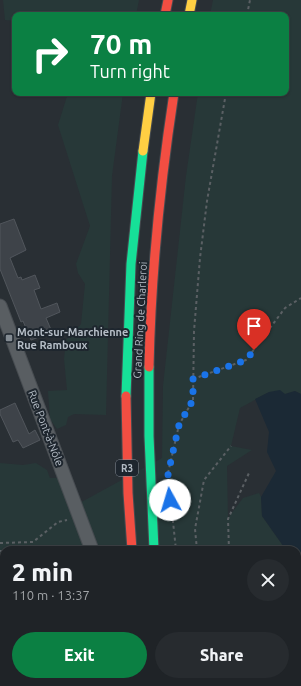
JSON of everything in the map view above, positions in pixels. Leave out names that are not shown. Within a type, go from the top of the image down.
[{"type":"highway","points":[[166,12],[168,0]]},
{"type":"highway","points":[[190,12],[192,0]]},
{"type":"highway","name":"Grand Ring de Charleroi","points":[[132,546],[126,455],[128,309],[133,237],[151,96]]},
{"type":"highway","name":"Grand Ring de Charleroi","points":[[154,546],[149,455],[149,386],[156,240],[168,128],[173,96]]},
{"type":"street","name":"Rue Pont-à-Nôle","points":[[0,306],[91,546]]},
{"type":"path","points":[[248,12],[250,0]]},
{"type":"path","points":[[168,474],[179,425],[193,400],[194,331],[207,201],[225,96]]},
{"type":"path","points":[[193,379],[246,360],[285,308],[301,298]]},
{"type":"path","points":[[196,546],[195,528],[204,480],[231,446]]},
{"type":"path","points":[[229,546],[228,519],[249,474]]},
{"type":"path","points":[[168,482],[176,546]]},
{"type":"path","points":[[0,543],[33,542],[58,522],[80,516]]},
{"type":"shaded area","points":[[3,0],[139,0],[137,12],[12,12],[12,21],[5,20]]},
{"type":"shaded area","points":[[213,0],[301,0],[301,394],[295,391],[285,394],[269,392],[240,408],[231,446],[252,450],[227,466],[228,518],[243,498],[259,493],[261,497],[262,516],[283,546],[0,546],[0,463],[23,465],[36,463],[47,470],[50,478],[65,478],[76,505],[162,458],[163,386],[186,176],[198,96],[289,96],[289,12],[211,12]]},
{"type":"shaded area","points":[[67,96],[123,96],[112,176],[106,415],[74,414],[68,417],[66,425],[57,429],[50,419],[48,391],[67,390],[64,359],[66,340],[81,324],[85,284],[78,273],[76,264],[90,226],[58,125]]},
{"type":"water","points":[[280,390],[285,394],[295,391],[301,394],[301,546],[283,546],[262,516],[261,497],[276,471],[267,452],[269,432],[255,399],[269,392]]},
{"type":"building","points":[[14,219],[26,250],[10,258],[18,278],[21,277],[22,280],[35,275],[40,288],[34,290],[41,309],[57,303],[60,312],[46,318],[52,332],[31,340],[23,321],[21,322],[0,269],[0,224]]},
{"type":"building","points":[[15,403],[29,434],[35,430],[40,440],[23,448],[18,440],[13,442],[0,414],[0,410]]},
{"type":"traffic: fast","points":[[126,396],[131,264],[143,151]]},
{"type":"traffic: fast","points":[[149,367],[149,436],[154,546]]},
{"type":"traffic: slow","points":[[190,12],[192,0]]},
{"type":"traffic: slow","points":[[143,151],[151,96]]},
{"type":"traffic: jam","points":[[166,12],[168,0]]},
{"type":"traffic: jam","points":[[149,367],[157,230],[164,161],[174,96]]},
{"type":"traffic: jam","points":[[126,396],[128,493],[132,546]]},
{"type":"place","name":"Mont-sur-Marchienne Rue Ramboux","points":[[9,338]]},
{"type":"route","points":[[170,500],[168,474],[179,425],[193,400],[193,379],[246,360],[254,350]]}]
